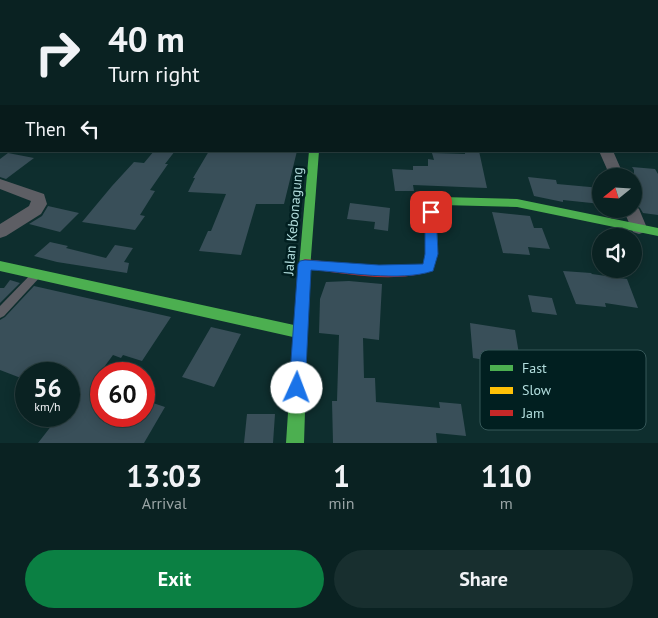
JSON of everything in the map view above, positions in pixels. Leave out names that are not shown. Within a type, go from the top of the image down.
[{"type":"street","name":"Jalan Kebonagung","points":[[295,443],[299,332],[314,152]]},
{"type":"street","points":[[606,152],[613,168]]},
{"type":"street","points":[[0,184],[39,198],[39,204],[35,210],[0,232]]},
{"type":"street","points":[[305,264],[379,270],[428,268],[432,254],[431,212],[435,203],[442,201],[517,203],[639,228]]},
{"type":"street","points":[[635,218],[639,228]]},
{"type":"street","points":[[642,229],[658,232]]},
{"type":"street","points":[[0,266],[299,332]]},
{"type":"lane","points":[[0,313],[37,274]]},
{"type":"building","points":[[153,152],[174,152],[150,190],[155,191],[140,215],[145,216],[135,230],[82,222],[134,162],[144,163]]},
{"type":"building","points":[[208,152],[297,152],[284,204],[256,204],[241,255],[199,251],[208,231],[211,231],[226,194],[188,192],[195,178],[193,178]]},
{"type":"building","points":[[465,152],[479,152],[487,188],[413,185],[414,191],[395,191],[392,169],[413,170],[413,166],[428,166],[428,159],[434,160],[432,153],[465,154]]},
{"type":"building","points":[[8,153],[34,158],[6,179],[0,177],[0,159]]},
{"type":"building","points":[[632,167],[655,169],[658,174],[658,215],[642,211],[642,168]]},
{"type":"building","points":[[528,177],[556,180],[557,184],[592,187],[592,203],[563,200],[563,202],[534,196]]},
{"type":"building","points":[[350,203],[390,208],[388,231],[374,229],[375,222],[347,219]]},
{"type":"building","points":[[48,206],[79,213],[60,232],[29,224],[42,216]]},
{"type":"building","points":[[492,212],[530,216],[534,228],[542,228],[550,249],[528,247],[530,255],[503,253]]},
{"type":"building","points":[[50,242],[106,258],[115,245],[133,248],[124,262],[129,263],[127,273],[57,262],[34,256]]},
{"type":"building","points":[[563,271],[591,273],[592,278],[627,279],[638,308],[605,303],[606,307],[576,304]]},
{"type":"building","points":[[10,280],[20,283],[0,303],[0,288],[4,288]]},
{"type":"building","points":[[349,281],[382,284],[379,340],[363,338],[364,378],[375,378],[376,402],[440,408],[439,402],[461,404],[466,436],[436,433],[437,443],[333,443],[332,401],[337,401],[339,335],[319,333],[320,299],[326,282]]},
{"type":"building","points":[[34,286],[171,317],[142,361],[123,355],[121,358],[113,355],[108,362],[90,362],[90,427],[153,427],[144,443],[38,443],[50,427],[80,427],[80,362],[15,362],[15,376],[0,370],[0,320]]},
{"type":"building","points":[[528,295],[552,298],[557,315],[532,312]]},
{"type":"building","points":[[470,323],[515,330],[518,350],[480,350],[480,359],[473,358]]},
{"type":"building","points":[[211,327],[241,334],[214,387],[182,377]]},
{"type":"building","points":[[155,404],[165,407],[155,424]]},
{"type":"building","points":[[247,414],[275,414],[273,443],[244,443]]},
{"type":"traffic: fast","points":[[295,443],[303,283],[314,152]]},
{"type":"traffic: fast","points":[[432,250],[430,218],[435,203],[442,201],[517,203],[658,232]]},
{"type":"traffic: fast","points":[[0,266],[299,332]]},
{"type":"traffic: jam","points":[[305,264],[366,271],[413,271],[428,268],[432,250]]},
{"type":"route","points":[[297,388],[299,332],[305,264],[379,270],[421,270],[428,268],[432,254],[431,212]]}]
